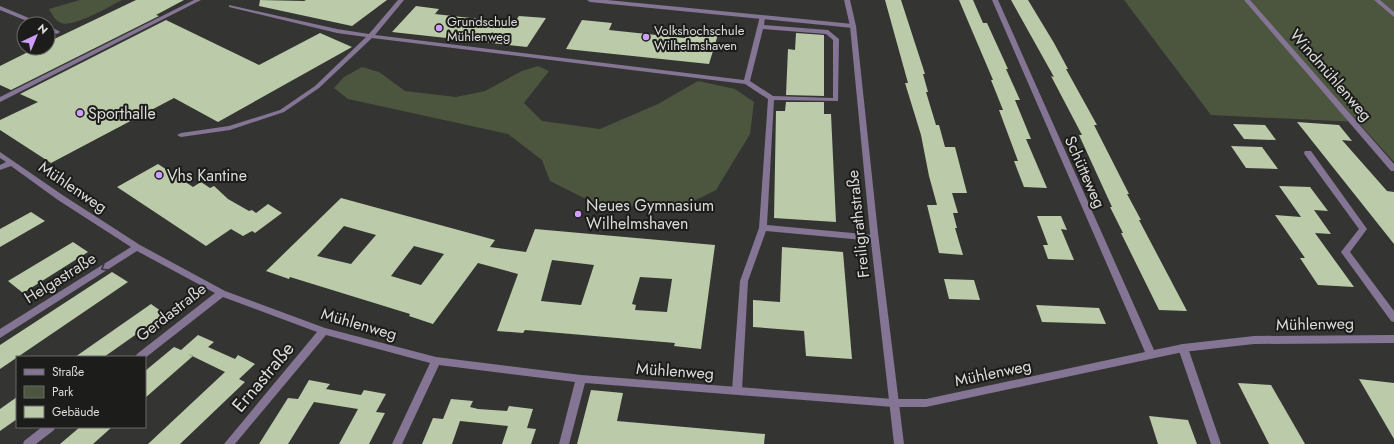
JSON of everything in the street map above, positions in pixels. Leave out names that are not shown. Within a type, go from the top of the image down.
[{"type":"street","points":[[0,100],[198,0]]},
{"type":"street","points":[[181,134],[230,128],[282,111],[317,86],[371,36],[401,0]]},
{"type":"street","points":[[590,0],[853,26]]},
{"type":"street","name":"Freiligrathstraße","points":[[847,0],[853,26],[874,238],[899,444]]},
{"type":"street","name":"Schütteweg","points":[[995,0],[1150,355]]},
{"type":"street","name":"Windmühlenweg","points":[[1247,0],[1394,169]]},
{"type":"street","points":[[1377,0],[1394,15]]},
{"type":"street","points":[[231,6],[337,31],[747,82],[771,98],[836,100],[836,39],[828,32],[761,27]]},
{"type":"street","points":[[0,8],[20,16]]},
{"type":"street","points":[[747,82],[761,27],[762,17]]},
{"type":"street","points":[[737,390],[744,281],[763,228],[771,98]]},
{"type":"street","points":[[1308,153],[1363,229],[1345,252],[1394,318]]},
{"type":"street","name":"Mühlenweg","points":[[0,154],[61,198],[137,247],[222,293],[324,331],[436,361],[581,379],[893,402],[926,402],[1183,348],[1254,340],[1394,339]]},
{"type":"street","points":[[0,168],[11,162]]},
{"type":"street","points":[[763,228],[874,238]]},
{"type":"street","name":"Helgastraße","points":[[0,334],[137,247]]},
{"type":"street","name":"Gerdastraße","points":[[141,356],[222,293]]},
{"type":"street","name":"Ernastraße","points":[[229,444],[324,331]]},
{"type":"street","points":[[1183,348],[1216,444]]},
{"type":"street","points":[[397,444],[436,361]]},
{"type":"street","points":[[564,444],[581,379]]},
{"type":"street","points":[[28,444],[49,428]]},
{"type":"green space","points":[[80,0],[122,0],[92,16],[67,24],[57,21],[56,16],[53,16],[49,9]]},
{"type":"green space","points":[[1124,0],[1394,0],[1394,162],[1358,122],[1211,115]]},
{"type":"green space","points":[[538,66],[549,71],[524,103],[542,121],[600,129],[658,104],[698,81],[735,89],[754,102],[750,134],[716,190],[688,204],[602,207],[550,181],[542,160],[508,134],[348,99],[334,88],[344,77],[362,67],[379,72],[405,91],[456,97],[485,91],[522,71]]},
{"type":"building","points":[[136,0],[184,0],[156,15],[159,16],[11,90],[0,85],[0,66],[20,56],[56,56],[56,38]]},
{"type":"building","points":[[260,0],[387,0],[352,26],[259,6]]},
{"type":"building","points":[[885,0],[901,0],[925,74],[923,74],[928,92],[926,92],[936,125],[939,125],[945,147],[955,147],[967,193],[952,193],[958,213],[953,213],[957,228],[955,228],[963,255],[939,253],[927,205],[937,205],[929,176],[921,135],[905,83],[908,83]]},
{"type":"building","points":[[959,0],[973,0],[983,23],[987,23],[1020,100],[1015,100],[1031,139],[1026,139],[1047,188],[1024,187],[1014,161],[1018,161],[999,110],[1003,110],[991,80],[993,80]]},
{"type":"building","points":[[1011,0],[1028,0],[1054,43],[1068,69],[1066,69],[1097,125],[1094,125],[1129,194],[1127,194],[1141,220],[1139,220],[1187,311],[1159,310],[1121,233],[1123,233],[1110,207],[1112,207],[1079,135],[1082,135],[1051,76],[1054,77]]},
{"type":"building","name":"Grundschule Mühlenweg","points":[[416,6],[439,9],[435,14],[514,23],[519,16],[546,18],[527,47],[392,32]]},
{"type":"building","points":[[166,20],[259,65],[320,33],[352,47],[218,122],[174,98],[51,163],[0,130],[0,120],[38,102],[20,94]]},
{"type":"building","points":[[582,20],[612,23],[609,30],[685,38],[689,28],[719,31],[709,64],[566,49]]},
{"type":"building","points":[[796,33],[824,35],[824,96],[786,95],[788,49],[795,50]]},
{"type":"building","points":[[786,102],[824,102],[824,114],[831,114],[836,222],[774,218],[776,111],[785,111]]},
{"type":"building","points":[[1297,122],[1339,125],[1352,141],[1342,140],[1387,191],[1394,192],[1394,244]]},
{"type":"building","points":[[1233,124],[1265,125],[1276,140],[1244,139]]},
{"type":"building","points":[[1231,146],[1262,147],[1278,169],[1246,168]]},
{"type":"building","points":[[158,164],[193,187],[201,182],[210,188],[214,186],[228,199],[249,211],[252,210],[256,213],[268,204],[282,213],[255,233],[252,231],[243,236],[231,229],[206,246],[117,187]]},
{"type":"building","points":[[1279,186],[1310,187],[1328,211],[1314,210],[1331,234],[1315,233],[1354,287],[1318,285],[1300,258],[1305,258],[1275,215],[1301,217]]},
{"type":"building","points":[[341,198],[495,240],[490,247],[526,252],[535,229],[715,245],[701,349],[674,346],[675,343],[525,330],[523,333],[497,331],[518,274],[478,263],[433,324],[409,316],[410,314],[266,271]],"holes":[[[344,226],[376,235],[351,264],[317,256]],[[414,246],[444,254],[421,285],[391,276]],[[552,260],[594,265],[581,305],[541,301]],[[640,277],[672,279],[667,312],[635,310],[636,305],[632,304]]]},
{"type":"building","points":[[31,212],[45,221],[0,247],[0,229]]},
{"type":"building","points":[[1037,216],[1061,216],[1067,230],[1061,229],[1074,260],[1048,259],[1043,245],[1048,245]]},
{"type":"building","points":[[73,242],[88,252],[23,293],[8,281]]},
{"type":"building","points":[[782,247],[843,252],[852,359],[806,356],[804,331],[753,327],[753,300],[780,302]]},
{"type":"building","points":[[112,272],[128,282],[19,356],[16,356],[16,358],[0,369],[0,345]]},
{"type":"building","points":[[944,279],[974,280],[980,300],[949,299]]},
{"type":"building","points":[[151,304],[165,314],[105,356],[76,356]]},
{"type":"building","points":[[1036,305],[1099,308],[1106,324],[1042,322]]},
{"type":"building","points":[[198,335],[214,342],[208,347],[235,359],[238,355],[255,364],[239,379],[245,382],[180,444],[148,444],[225,372],[193,356],[146,397],[146,370],[174,347],[181,350]]},
{"type":"building","points":[[1359,379],[1394,383],[1394,439]]},
{"type":"building","points":[[309,380],[330,384],[326,389],[361,395],[364,390],[386,394],[376,412],[385,413],[369,444],[339,444],[358,409],[314,402],[288,444],[259,444],[288,398],[298,399]]},
{"type":"building","points":[[1238,383],[1271,385],[1305,444],[1269,444]]},
{"type":"building","points":[[591,390],[623,393],[617,421],[765,434],[764,444],[577,444]]},
{"type":"building","points":[[16,398],[16,420],[0,431],[0,409]]},
{"type":"building","points":[[451,399],[473,401],[470,407],[478,409],[507,411],[509,406],[533,409],[527,428],[536,429],[531,444],[502,444],[508,426],[460,421],[452,444],[422,444],[433,418],[443,419]]},
{"type":"building","points":[[1149,416],[1188,420],[1197,444],[1158,444]]},
{"type":"building","points":[[79,428],[111,428],[93,444],[60,444]]},
{"type":"place","name":"Grundschule Mühlenweg","points":[[439,28]]},
{"type":"place","name":"Volkshochschule Wilhelmshaven","points":[[646,37]]},
{"type":"place","name":"Sporthalle","points":[[80,113]]},
{"type":"place","name":"Vhs Kantine","points":[[159,175]]},
{"type":"place","name":"Neues Gymnasium Wilhelmshaven","points":[[578,214]]}]
